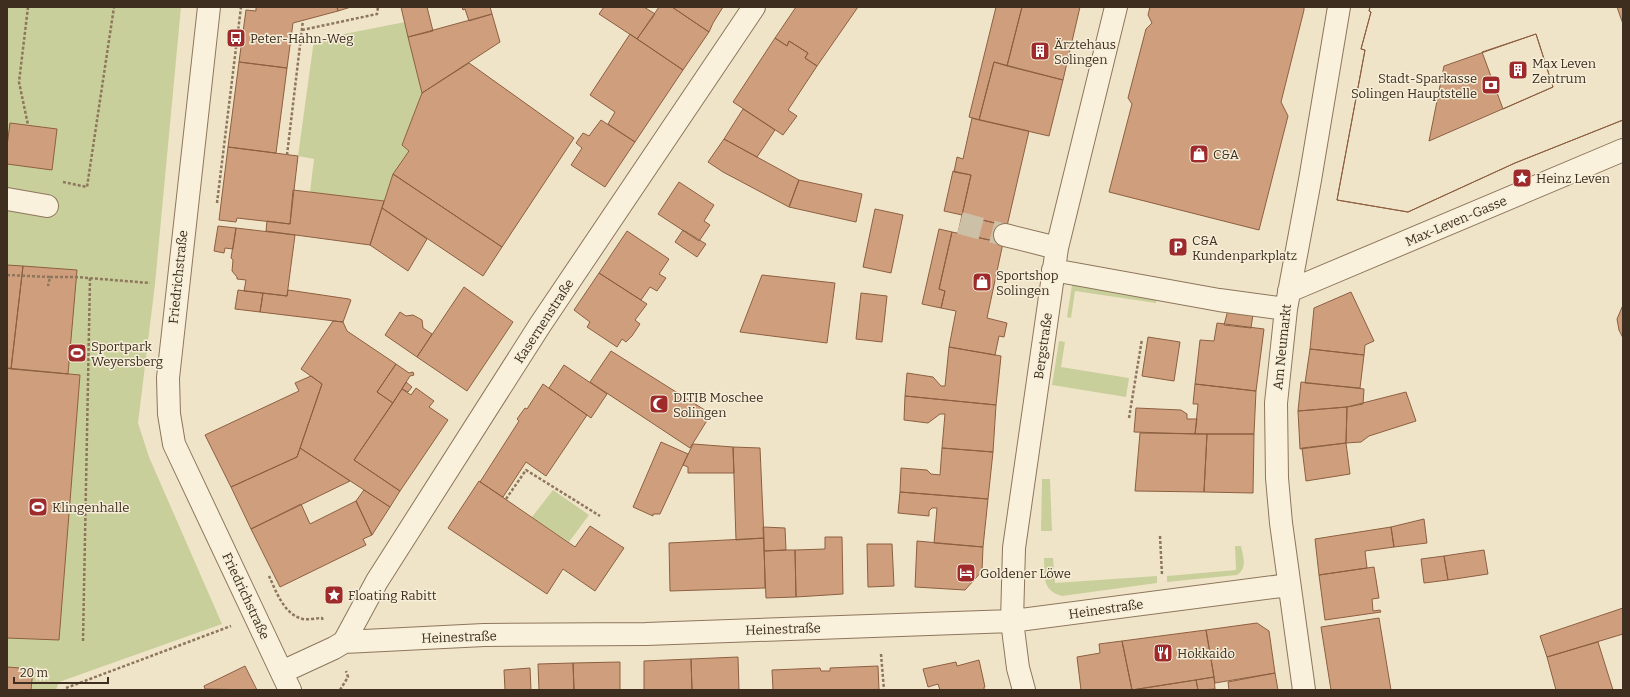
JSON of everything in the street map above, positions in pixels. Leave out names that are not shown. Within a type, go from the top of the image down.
[{"type":"street","name":"Friedrichstraße","points":[[209,7],[168,378],[169,414],[174,444],[286,681]]},
{"type":"street","name":"Kasernenstraße","points":[[344,642],[377,581],[540,325],[754,7]]},
{"type":"street","name":"Bergstraße","points":[[1024,690],[1018,668],[1012,621],[1014,548],[1057,248],[1116,7]]},
{"type":"street","name":"Am Neumarkt","points":[[1304,690],[1281,523],[1277,478],[1276,403],[1287,300],[1310,180],[1339,7]]},
{"type":"street","name":"Max-Leven-Gasse","points":[[1287,300],[1623,150]]},
{"type":"street","points":[[7,199],[47,206]]},
{"type":"street","points":[[1005,235],[1057,248]]},
{"type":"street","points":[[1053,270],[1219,300],[1287,300]]},
{"type":"street","name":"Heinestraße","points":[[286,681],[344,642],[484,635],[646,634],[1012,621],[1289,585]]},
{"type":"path","points":[[28,7],[18,82],[28,125]]},
{"type":"path","points":[[47,206],[53,180],[87,187],[114,7]]},
{"type":"path","points":[[217,205],[241,7]]},
{"type":"path","points":[[302,30],[378,14],[378,7]]},
{"type":"path","points":[[287,155],[303,20]]},
{"type":"path","points":[[7,275],[90,278],[155,284]]},
{"type":"path","points":[[48,286],[50,277]]},
{"type":"path","points":[[83,641],[90,278]]},
{"type":"path","points":[[1129,418],[1142,339]]},
{"type":"path","points":[[506,499],[526,470],[600,516]]},
{"type":"path","points":[[1160,536],[1162,601]]},
{"type":"path","points":[[269,576],[283,605],[293,614],[303,618],[322,618]]},
{"type":"path","points":[[66,688],[256,617]]},
{"type":"path","points":[[878,626],[884,690]]},
{"type":"path","points":[[340,690],[348,677]]},
{"type":"green space","name":"Sportpark Weyersberg","points":[[7,7],[181,7],[155,284],[138,423],[149,457],[222,624],[59,682],[56,690],[7,690]]},
{"type":"green space","points":[[405,22],[422,93],[402,145],[409,151],[393,174],[384,201],[310,192],[314,159],[298,156],[314,40]]},
{"type":"green space","points":[[1072,285],[1156,297],[1156,303],[1075,291],[1071,318],[1067,317]]},
{"type":"green space","points":[[1059,341],[1065,342],[1061,367],[1129,378],[1126,397],[1052,385]]},
{"type":"green space","points":[[1042,479],[1050,479],[1052,531],[1041,531]]},
{"type":"green space","points":[[553,490],[589,515],[569,542],[532,517]]},
{"type":"green space","points":[[1235,546],[1241,546],[1244,558],[1243,569],[1237,575],[1167,582],[1167,576],[1236,570]]},
{"type":"green space","points":[[1044,558],[1053,558],[1055,583],[1157,576],[1157,583],[1062,596],[1050,590],[1047,586]]},
{"type":"building","points":[[256,7],[337,7],[338,11],[293,23],[287,68],[239,62],[246,10],[256,11]]},
{"type":"building","points":[[337,7],[351,7],[338,11]]},
{"type":"building","points":[[401,7],[427,7],[433,31],[408,37]]},
{"type":"building","points":[[462,7],[490,7],[492,14],[469,21],[465,9],[463,10]]},
{"type":"building","points":[[604,7],[644,7],[655,14],[637,39],[599,14]]},
{"type":"building","points":[[659,7],[672,7],[709,32],[683,70],[637,39]]},
{"type":"building","points":[[672,7],[723,7],[709,32]]},
{"type":"building","points":[[796,7],[858,7],[817,66],[805,58],[808,53],[789,41],[787,46],[775,38]]},
{"type":"building","points":[[996,7],[1022,7],[1007,66],[994,62],[979,120],[969,117]]},
{"type":"building","name":"Ärztehaus Solingen","points":[[1022,7],[1080,7],[1063,80],[1007,66]]},
{"type":"building","name":"C&A","points":[[1150,7],[1304,7],[1281,102],[1288,116],[1259,230],[1109,192],[1132,104],[1128,98],[1146,29],[1152,23],[1148,15]]},
{"type":"building","name":"Stadt-Sparkasse Solingen Hauptstelle","points":[[1370,7],[1617,7],[1623,24],[1623,120],[1515,163],[1408,212],[1337,200],[1365,50],[1361,49],[1371,12],[1369,11]],"holes":[[[1536,34],[1553,87],[1429,141],[1444,66]]]},
{"type":"building","name":"Stadt-Sparkasse Solingen Hauptstelle","points":[[1370,7],[1623,7],[1623,120],[1515,163],[1408,212],[1337,200],[1365,50],[1361,49],[1371,12],[1369,11]]},
{"type":"building","points":[[492,14],[500,42],[422,93],[408,37]]},
{"type":"building","points":[[630,34],[683,70],[635,142],[608,124],[615,112],[590,95]]},
{"type":"building","name":"Max Leven Zentrum","points":[[1536,34],[1553,87],[1503,109],[1482,52]]},
{"type":"building","points":[[775,38],[787,46],[789,41],[808,53],[805,58],[817,66],[788,110],[797,116],[783,135],[733,102]]},
{"type":"building","points":[[239,62],[287,68],[276,153],[228,147]]},
{"type":"building","points":[[994,62],[1063,80],[1049,136],[979,120]]},
{"type":"building","points":[[469,63],[574,138],[502,247],[393,174],[409,151],[402,145],[422,93]]},
{"type":"building","points":[[743,109],[775,130],[757,157],[724,139]]},
{"type":"building","points":[[972,118],[1029,131],[1007,226],[962,215],[971,175],[954,172],[957,157],[963,159]]},
{"type":"building","points":[[601,120],[635,142],[605,187],[571,165],[582,148],[576,143],[583,133],[589,136]]},
{"type":"building","points":[[10,123],[57,129],[52,170],[7,164],[7,146]]},
{"type":"building","points":[[724,139],[799,180],[789,207],[723,172],[708,162]]},
{"type":"building","points":[[228,147],[298,156],[290,224],[237,218],[236,222],[219,220]]},
{"type":"building","points":[[953,171],[971,175],[962,215],[944,211]]},
{"type":"building","points":[[393,174],[502,247],[483,276],[382,208]]},
{"type":"building","points":[[799,180],[862,194],[856,222],[789,207]]},
{"type":"building","points":[[679,182],[714,205],[704,221],[710,225],[699,241],[658,214]]},
{"type":"building","points":[[293,190],[384,201],[370,245],[266,231],[267,221],[290,224]]},
{"type":"building","points":[[382,208],[427,239],[408,271],[370,245]]},
{"type":"building","points":[[875,209],[903,215],[891,273],[863,267]]},
{"type":"building","points":[[962,215],[1007,226],[1003,243],[958,233]]},
{"type":"building","points":[[218,226],[236,228],[233,249],[225,248],[224,253],[214,251]]},
{"type":"building","points":[[236,228],[295,235],[287,296],[244,291],[246,280],[237,279],[232,271],[233,260],[231,258]]},
{"type":"building","points":[[939,229],[952,232],[939,289],[945,291],[941,308],[922,304]]},
{"type":"building","points":[[683,230],[706,244],[697,257],[675,242]]},
{"type":"building","points":[[627,231],[669,259],[659,274],[666,278],[657,291],[650,287],[641,300],[599,273]]},
{"type":"building","points":[[952,232],[1003,243],[987,318],[1007,323],[1004,337],[999,336],[995,355],[949,347],[956,311],[941,308],[945,291],[939,289]]},
{"type":"building","points":[[7,265],[23,266],[11,369],[7,368]]},
{"type":"building","points":[[23,266],[77,270],[68,374],[11,369]]},
{"type":"building","points":[[599,273],[647,304],[635,320],[640,324],[632,336],[626,342],[622,339],[617,347],[587,327],[590,322],[574,310]]},
{"type":"building","points":[[762,275],[835,283],[827,343],[740,332]]},
{"type":"building","points":[[464,287],[513,322],[467,391],[417,357]]},
{"type":"building","points":[[238,290],[263,293],[260,312],[235,309]]},
{"type":"building","points":[[288,290],[351,300],[343,322],[260,312],[263,293],[287,296]]},
{"type":"building","points":[[1351,292],[1374,341],[1365,345],[1364,355],[1310,349],[1314,308]]},
{"type":"building","points":[[861,293],[887,296],[882,342],[856,339]]},
{"type":"building","points":[[1623,305],[1623,338],[1619,330],[1617,319]]},
{"type":"building","points":[[1228,310],[1253,314],[1251,328],[1224,325]]},
{"type":"building","points":[[400,312],[406,316],[413,315],[422,320],[423,328],[432,334],[417,357],[385,335]]},
{"type":"building","points":[[333,321],[343,322],[347,331],[396,364],[377,392],[393,403],[354,460],[400,491],[390,507],[300,448],[322,384],[301,369]]},
{"type":"building","points":[[1217,323],[1264,329],[1256,391],[1195,384],[1200,340],[1214,341]]},
{"type":"building","points":[[1148,337],[1180,342],[1174,381],[1142,376]]},
{"type":"building","points":[[949,347],[1001,356],[996,405],[905,396],[907,373],[933,377],[941,386],[945,386]]},
{"type":"building","points":[[1310,349],[1364,355],[1360,388],[1305,383]]},
{"type":"building","name":"DITIB Moschee Solingen","points":[[611,351],[711,414],[690,448],[590,382]]},
{"type":"building","points":[[396,364],[409,373],[413,372],[414,375],[410,376],[393,403],[377,392]]},
{"type":"building","points":[[564,365],[607,394],[591,418],[549,388]]},
{"type":"building","name":"Klingenhalle","points":[[7,368],[80,375],[59,640],[7,638]]},
{"type":"building","points":[[311,376],[322,384],[297,457],[231,487],[205,435],[299,391],[295,383]]},
{"type":"building","points":[[406,382],[412,387],[408,392],[402,389]]},
{"type":"building","points":[[1301,382],[1364,389],[1363,404],[1347,407],[1298,411]]},
{"type":"building","points":[[543,384],[587,415],[546,476],[526,462],[503,497],[480,482],[519,421],[517,419],[525,408],[527,409]]},
{"type":"building","points":[[1195,384],[1256,391],[1254,434],[1195,434],[1198,404],[1193,404]]},
{"type":"building","points":[[416,388],[434,401],[429,407],[448,420],[400,491],[354,460],[402,389],[411,395]]},
{"type":"building","points":[[1406,392],[1416,421],[1369,436],[1361,442],[1346,443],[1347,407]]},
{"type":"building","points":[[905,396],[996,405],[993,452],[942,448],[945,414],[940,414],[928,423],[904,420]]},
{"type":"building","points":[[1347,407],[1346,443],[1300,449],[1298,411]]},
{"type":"building","points":[[1136,408],[1181,410],[1187,414],[1187,419],[1197,419],[1195,434],[1134,432]]},
{"type":"building","points":[[1140,433],[1207,434],[1204,492],[1135,491]]},
{"type":"building","points":[[1207,434],[1254,434],[1253,493],[1204,492]]},
{"type":"building","points":[[661,442],[688,454],[660,514],[653,514],[653,516],[633,507]]},
{"type":"building","points":[[1346,443],[1350,474],[1306,481],[1302,448]]},
{"type":"building","points":[[693,444],[733,447],[734,473],[688,473],[688,467],[683,465]]},
{"type":"building","points":[[733,447],[760,448],[764,538],[736,540]]},
{"type":"building","points":[[300,448],[350,481],[251,529],[231,487],[297,457]]},
{"type":"building","points":[[942,448],[993,452],[988,499],[900,492],[901,468],[927,470],[931,474],[940,475]]},
{"type":"building","points":[[479,481],[575,547],[590,526],[624,548],[595,591],[563,569],[547,594],[448,528]]},
{"type":"building","points":[[364,490],[390,507],[372,535],[356,501]]},
{"type":"building","points":[[900,492],[988,499],[983,547],[934,543],[937,508],[932,508],[929,511],[929,516],[898,513]]},
{"type":"building","points":[[356,501],[372,535],[363,539],[366,545],[280,587],[251,529],[301,504],[310,524]]},
{"type":"building","points":[[1424,519],[1427,543],[1394,547],[1391,527]]},
{"type":"building","points":[[763,527],[785,528],[786,550],[764,551]]},
{"type":"building","points":[[1391,527],[1394,547],[1365,551],[1367,568],[1319,575],[1315,539]]},
{"type":"building","points":[[825,537],[842,537],[843,594],[796,597],[795,550],[825,549]]},
{"type":"building","points":[[764,538],[765,588],[670,591],[669,543]]},
{"type":"building","points":[[917,541],[983,547],[982,571],[965,590],[915,587]]},
{"type":"building","points":[[867,544],[892,544],[894,586],[868,587]]},
{"type":"building","points":[[795,550],[796,597],[766,598],[764,551]]},
{"type":"building","points":[[1484,550],[1488,574],[1448,580],[1444,556]]},
{"type":"building","points":[[1444,556],[1448,580],[1424,583],[1421,559]]},
{"type":"building","points":[[1374,567],[1379,598],[1372,599],[1373,611],[1380,610],[1381,612],[1325,620],[1319,575]]},
{"type":"building","points":[[1623,608],[1623,634],[1547,657],[1540,636]]},
{"type":"building","points":[[1379,618],[1391,690],[1331,690],[1321,627]]},
{"type":"building","points":[[1257,623],[1269,631],[1275,673],[1215,683],[1206,630]]},
{"type":"building","points":[[1206,630],[1214,677],[1132,690],[1122,641]]},
{"type":"building","points":[[1122,641],[1132,690],[1081,690],[1077,657],[1100,653],[1099,644]]},
{"type":"building","points":[[1598,642],[1613,690],[1556,690],[1547,657]]},
{"type":"building","points":[[738,657],[739,690],[692,690],[691,659]]},
{"type":"building","points":[[691,659],[692,690],[644,690],[644,661]]},
{"type":"building","points":[[979,660],[985,687],[984,690],[940,690],[938,684],[928,687],[923,669],[956,662],[957,666]]},
{"type":"building","points":[[620,662],[620,690],[574,690],[573,663]]},
{"type":"building","points":[[573,663],[574,690],[539,690],[538,664]]},
{"type":"building","points":[[245,666],[257,690],[205,689],[204,686]]},
{"type":"building","points":[[878,666],[879,690],[773,690],[772,670],[820,668],[821,671],[830,671],[830,668]]},
{"type":"building","points":[[7,667],[33,669],[31,690],[7,690]]},
{"type":"building","points":[[530,668],[531,690],[505,690],[504,670]]},
{"type":"building","points":[[1275,673],[1278,690],[1229,690],[1228,682]]},
{"type":"building","points":[[1214,677],[1215,689],[1198,690],[1196,680]]},
{"type":"building","points":[[1196,680],[1198,690],[1132,690]]},
{"type":"tunnel","points":[[960,223],[1005,235]]},
{"type":"place","name":"Peter-Hahn-Weg","points":[[236,38]]},
{"type":"place","name":"Ärztehaus Solingen","points":[[1040,51]]},
{"type":"place","name":"Max Leven Zentrum","points":[[1518,70]]},
{"type":"place","name":"Stadt-Sparkasse Solingen Hauptstelle","points":[[1491,85]]},
{"type":"place","name":"C&A","points":[[1199,154]]},
{"type":"place","name":"Heinz Leven","points":[[1522,178]]},
{"type":"place","name":"C&A Kundenparkplatz","points":[[1178,247]]},
{"type":"place","name":"Sportshop Solingen","points":[[982,282]]},
{"type":"place","name":"Sportpark Weyersberg","points":[[77,353]]},
{"type":"place","name":"DITIB Moschee Solingen","points":[[659,404]]},
{"type":"place","name":"Klingenhalle","points":[[38,507]]},
{"type":"place","name":"Goldener Löwe","points":[[966,573]]},
{"type":"place","name":"Floating Rabitt","points":[[334,595]]},
{"type":"place","name":"Hokkaido","points":[[1163,653]]}]
